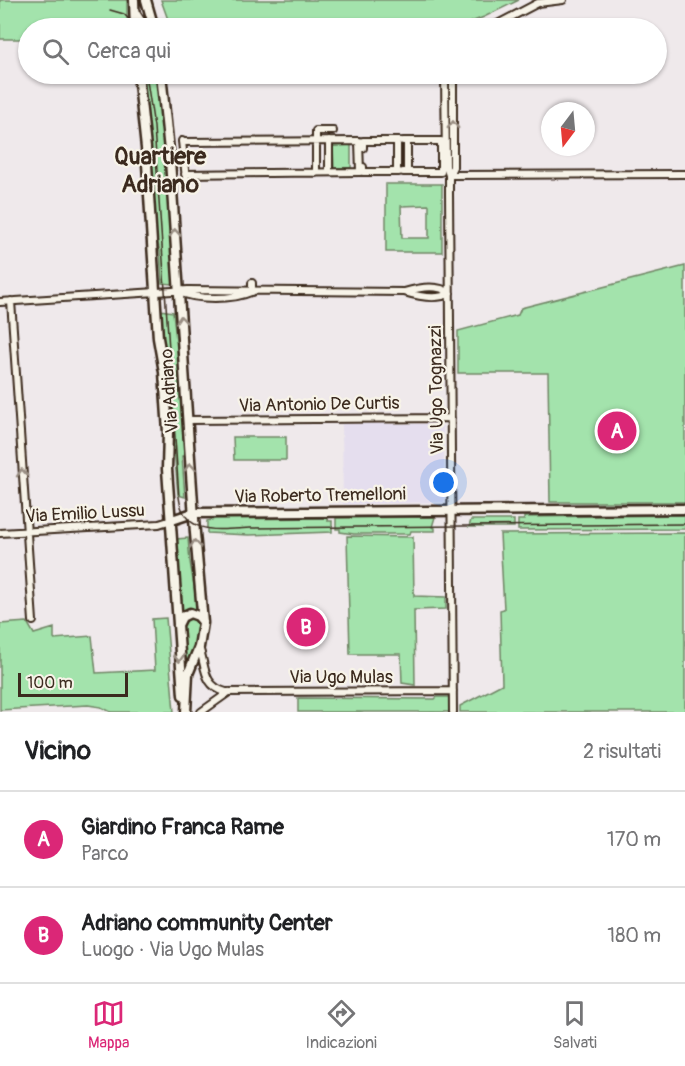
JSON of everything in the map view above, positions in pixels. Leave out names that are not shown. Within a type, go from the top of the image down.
[{"type":"street","points":[[134,0],[135,18]]},
{"type":"street","points":[[146,0],[151,18]]},
{"type":"street","points":[[509,18],[538,3],[563,0]]},
{"type":"street","points":[[135,10],[140,18]]},
{"type":"street","name":"Via Adriano","points":[[139,84],[168,432],[166,463],[172,520],[177,628],[181,680],[186,708]]},
{"type":"street","name":"Via Adriano","points":[[162,84],[170,160],[193,513],[203,623],[200,647],[188,674],[186,708]]},
{"type":"street","name":"Via Ugo Tognazzi","points":[[445,84],[446,167],[449,175],[453,712]]},
{"type":"street","name":"Via Ugo Tognazzi","points":[[449,175],[453,167],[453,84]]},
{"type":"street","points":[[316,173],[316,131],[333,131]]},
{"type":"street","points":[[182,140],[316,141],[359,141],[360,172],[185,177],[182,140]]},
{"type":"street","points":[[329,141],[329,172]]},
{"type":"street","points":[[363,141],[441,141],[441,171],[402,172],[363,172],[363,141]]},
{"type":"street","points":[[401,141],[402,172]]},
{"type":"street","points":[[401,141],[402,172]]},
{"type":"street","points":[[449,175],[685,174]]},
{"type":"street","points":[[252,283],[252,292]]},
{"type":"street","points":[[0,302],[179,292],[189,296],[232,297],[252,292],[404,292],[438,288],[450,293]]},
{"type":"street","points":[[11,301],[33,621]]},
{"type":"street","name":"Via Antonio De Curtis","points":[[187,420],[451,418]]},
{"type":"street","name":"Via Roberto Tremelloni","points":[[172,520],[193,513],[685,509]]},
{"type":"street","name":"Via Emilio Lussu","points":[[0,533],[159,524],[172,520]]},
{"type":"street","points":[[177,628],[180,618],[188,614],[196,615],[203,623]]},
{"type":"street","points":[[200,647],[207,679],[216,688],[229,692]]},
{"type":"street","name":"Via Ugo Mulas","points":[[229,692],[453,691]]},
{"type":"street","points":[[201,712],[229,692]]},
{"type":"shaded area","points":[[342,424],[440,424],[443,426],[444,502],[343,504]]},
{"type":"green space","points":[[0,0],[127,0],[127,18],[18,18],[18,39],[0,39]]},
{"type":"green space","points":[[161,0],[519,0],[481,18],[167,18]]},
{"type":"green space","points":[[143,84],[158,84],[164,124],[173,284],[162,283],[160,252],[156,236],[149,126]]},
{"type":"green space","points":[[351,145],[351,168],[334,168],[333,146]]},
{"type":"green space","points":[[386,184],[442,184],[442,252],[386,252]],"holes":[[[429,205],[429,238],[402,238],[401,206]]]},
{"type":"green space","points":[[685,266],[685,502],[550,502],[548,373],[458,373],[458,331],[518,315],[521,308]]},
{"type":"green space","points":[[160,310],[173,312],[179,350],[186,455],[182,456],[185,497],[178,495],[174,447],[172,446],[170,394]]},
{"type":"green space","points":[[233,437],[286,437],[286,460],[234,460]]},
{"type":"green space","points":[[685,515],[685,529],[518,530],[518,520],[524,520],[524,517]]},
{"type":"green space","points":[[435,517],[432,527],[435,531],[411,531],[410,534],[354,534],[340,532],[340,529],[336,529],[336,518]]},
{"type":"green space","points":[[328,518],[328,521],[332,521],[332,532],[249,535],[207,533],[207,521],[215,519]]},
{"type":"green space","points":[[471,520],[514,520],[514,527],[469,527]]},
{"type":"green space","points":[[685,533],[685,712],[460,712],[460,706],[502,684],[500,610],[504,609],[500,534]]},
{"type":"green space","points":[[347,536],[413,537],[414,596],[446,597],[446,609],[414,610],[415,685],[402,683],[401,654],[350,654]]},
{"type":"green space","points":[[188,538],[198,609],[180,611],[176,539]]},
{"type":"green space","points":[[166,618],[174,712],[111,712],[101,707],[88,705],[0,710],[0,624],[27,622],[34,634],[54,628],[54,639],[92,636],[96,673],[155,670],[152,619]]},
{"type":"green space","points":[[188,618],[196,620],[199,632],[185,672],[181,626]]},
{"type":"green space","points":[[450,697],[454,712],[298,712],[298,698],[435,699]]},
{"type":"tram line","points":[[110,10],[124,14],[128,18]]},
{"type":"tram line","points":[[148,84],[154,127],[179,497],[182,510],[188,519],[196,525],[217,529],[685,524]]},
{"type":"place","name":"Giardino Franca Rame","points":[[617,431]]},
{"type":"place","name":"Adriano community Center","points":[[306,627]]},
{"type":"district","name":"Quartiere Adriano","points":[[160,170]]}]
